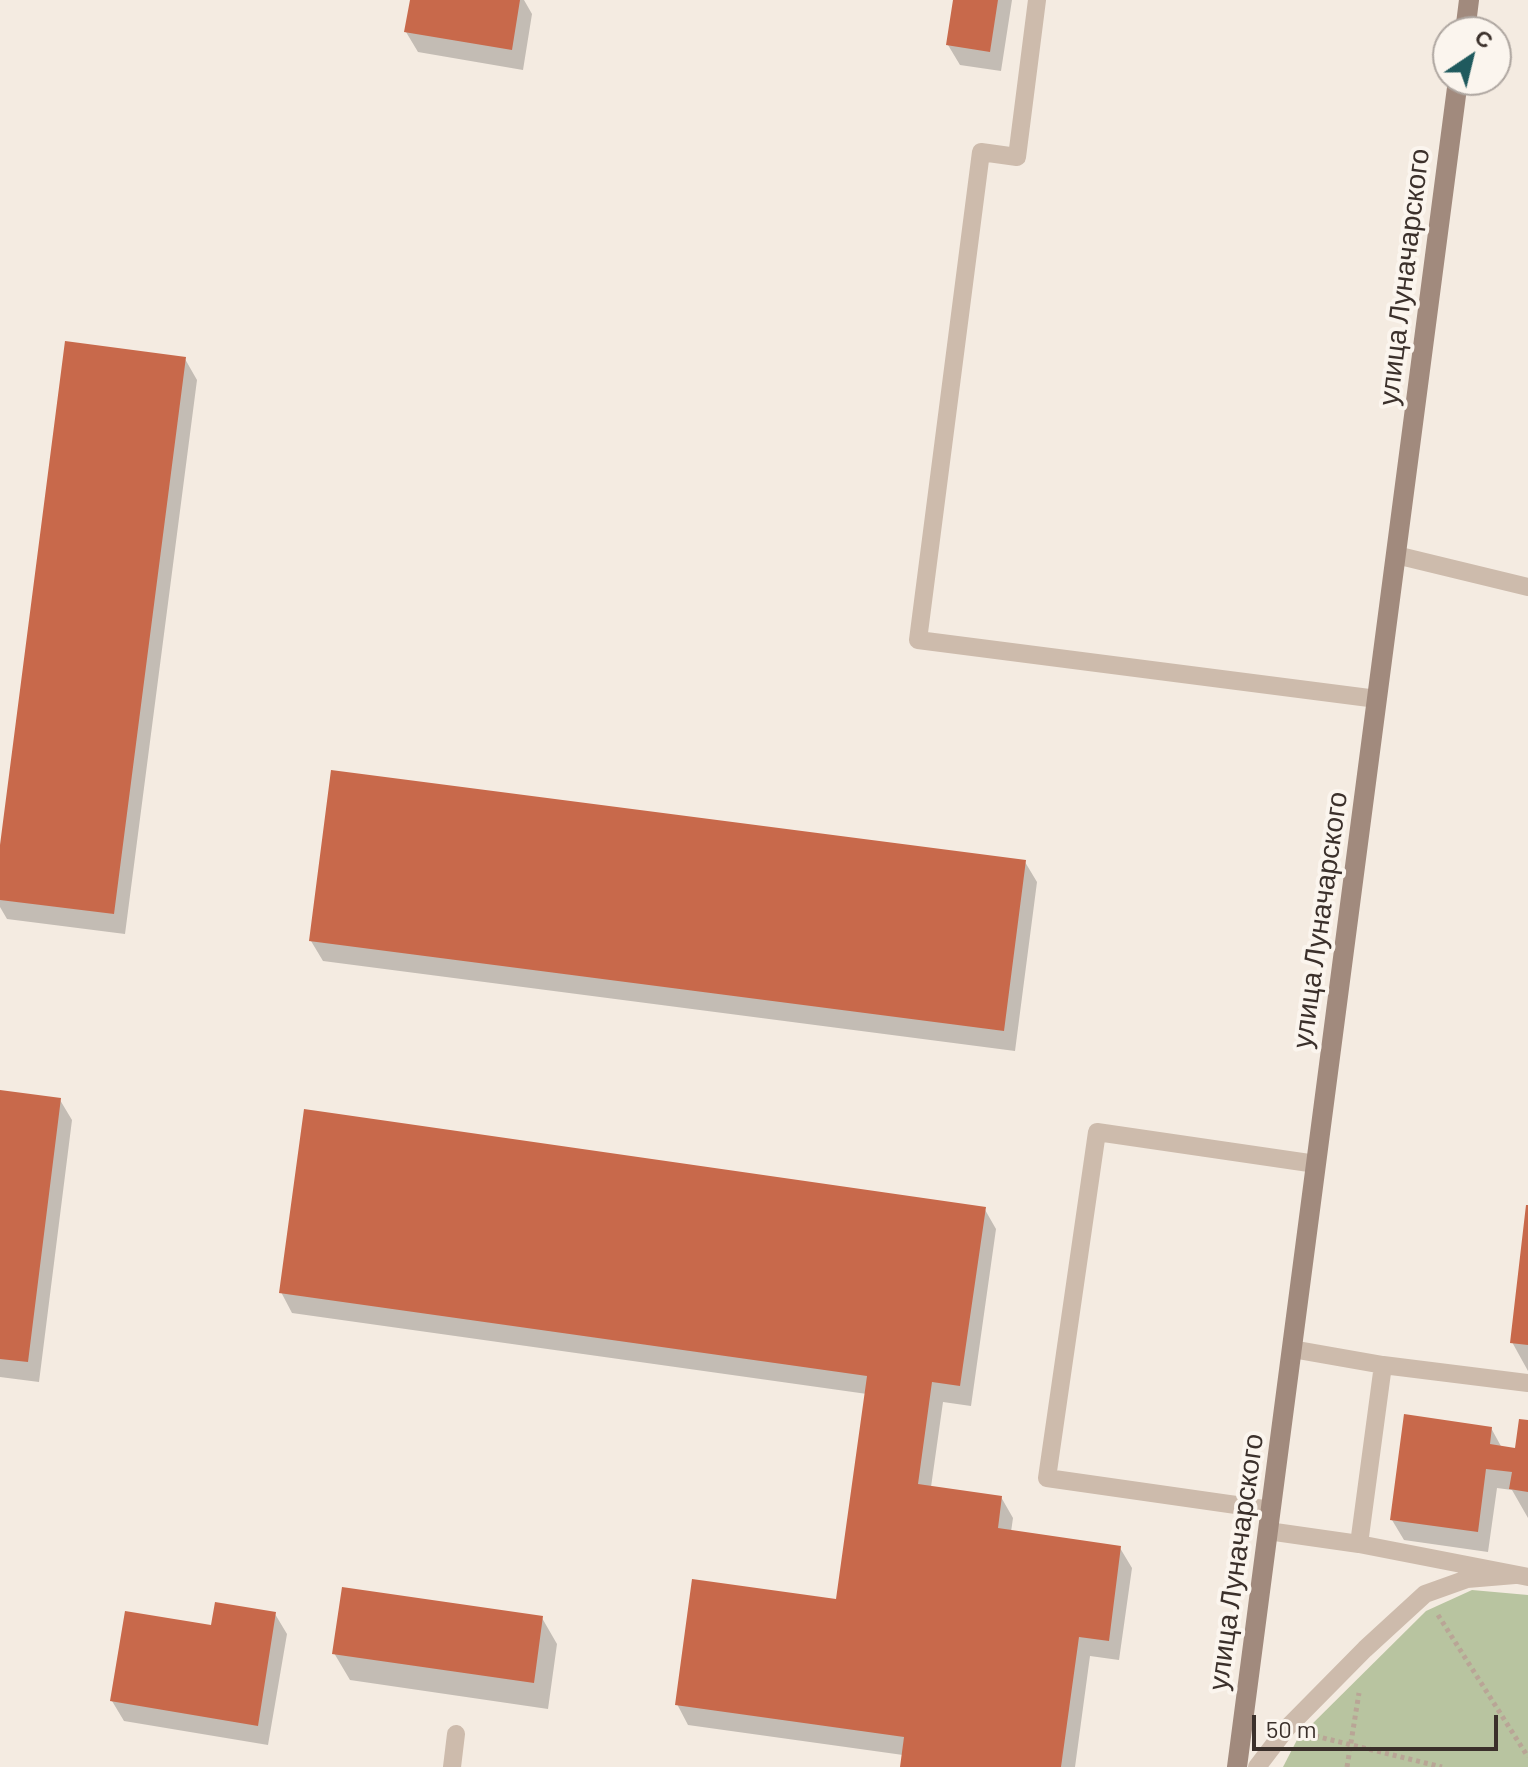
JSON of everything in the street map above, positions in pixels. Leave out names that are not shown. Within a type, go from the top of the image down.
[{"type":"street","name":"улица Луначарского","points":[[1237,1767],[1456,96]]},
{"type":"lane","points":[[1037,0],[1017,157],[981,152],[918,640],[1377,699]]},
{"type":"lane","points":[[1396,555],[1528,587]]},
{"type":"lane","points":[[1316,1164],[1097,1132],[1047,1478],[1269,1520],[1359,1544],[1522,1576]]},
{"type":"lane","points":[[1292,1349],[1383,1365],[1528,1383]]},
{"type":"lane","points":[[1359,1544],[1383,1365]]},
{"type":"lane","points":[[1257,1767],[1286,1729],[1425,1594],[1467,1579],[1522,1576]]},
{"type":"lane","points":[[452,1767],[456,1734]]},
{"type":"path","points":[[1425,1594],[1528,1757]]},
{"type":"path","points":[[1347,1767],[1365,1649]]},
{"type":"path","points":[[1286,1729],[1442,1767]]},
{"type":"green space","points":[[1472,1590],[1528,1595],[1528,1767],[1283,1767],[1298,1738],[1426,1611]]},
{"type":"building","points":[[410,0],[520,0],[512,50],[404,32]]},
{"type":"building","points":[[953,0],[998,0],[990,52],[946,45]]},
{"type":"building","points":[[65,341],[186,357],[114,914],[0,900],[0,845]]},
{"type":"building","points":[[331,770],[1026,860],[1004,1031],[309,941]]},
{"type":"building","points":[[0,1090],[61,1098],[28,1362],[0,1359]]},
{"type":"building","points":[[304,1109],[986,1207],[960,1386],[932,1382],[918,1484],[1002,1496],[998,1528],[1121,1546],[1109,1641],[1079,1637],[1061,1767],[900,1767],[904,1737],[675,1705],[692,1579],[836,1599],[867,1376],[279,1293]]},
{"type":"building","points":[[1528,1205],[1528,1345],[1510,1343]]},
{"type":"building","points":[[1404,1414],[1492,1427],[1490,1444],[1515,1448],[1519,1419],[1528,1420],[1528,1492],[1509,1489],[1512,1472],[1486,1469],[1478,1532],[1390,1520]]},
{"type":"building","points":[[342,1587],[543,1616],[534,1683],[332,1654]]},
{"type":"building","points":[[215,1602],[276,1612],[258,1726],[110,1701],[125,1611],[211,1625]]}]
